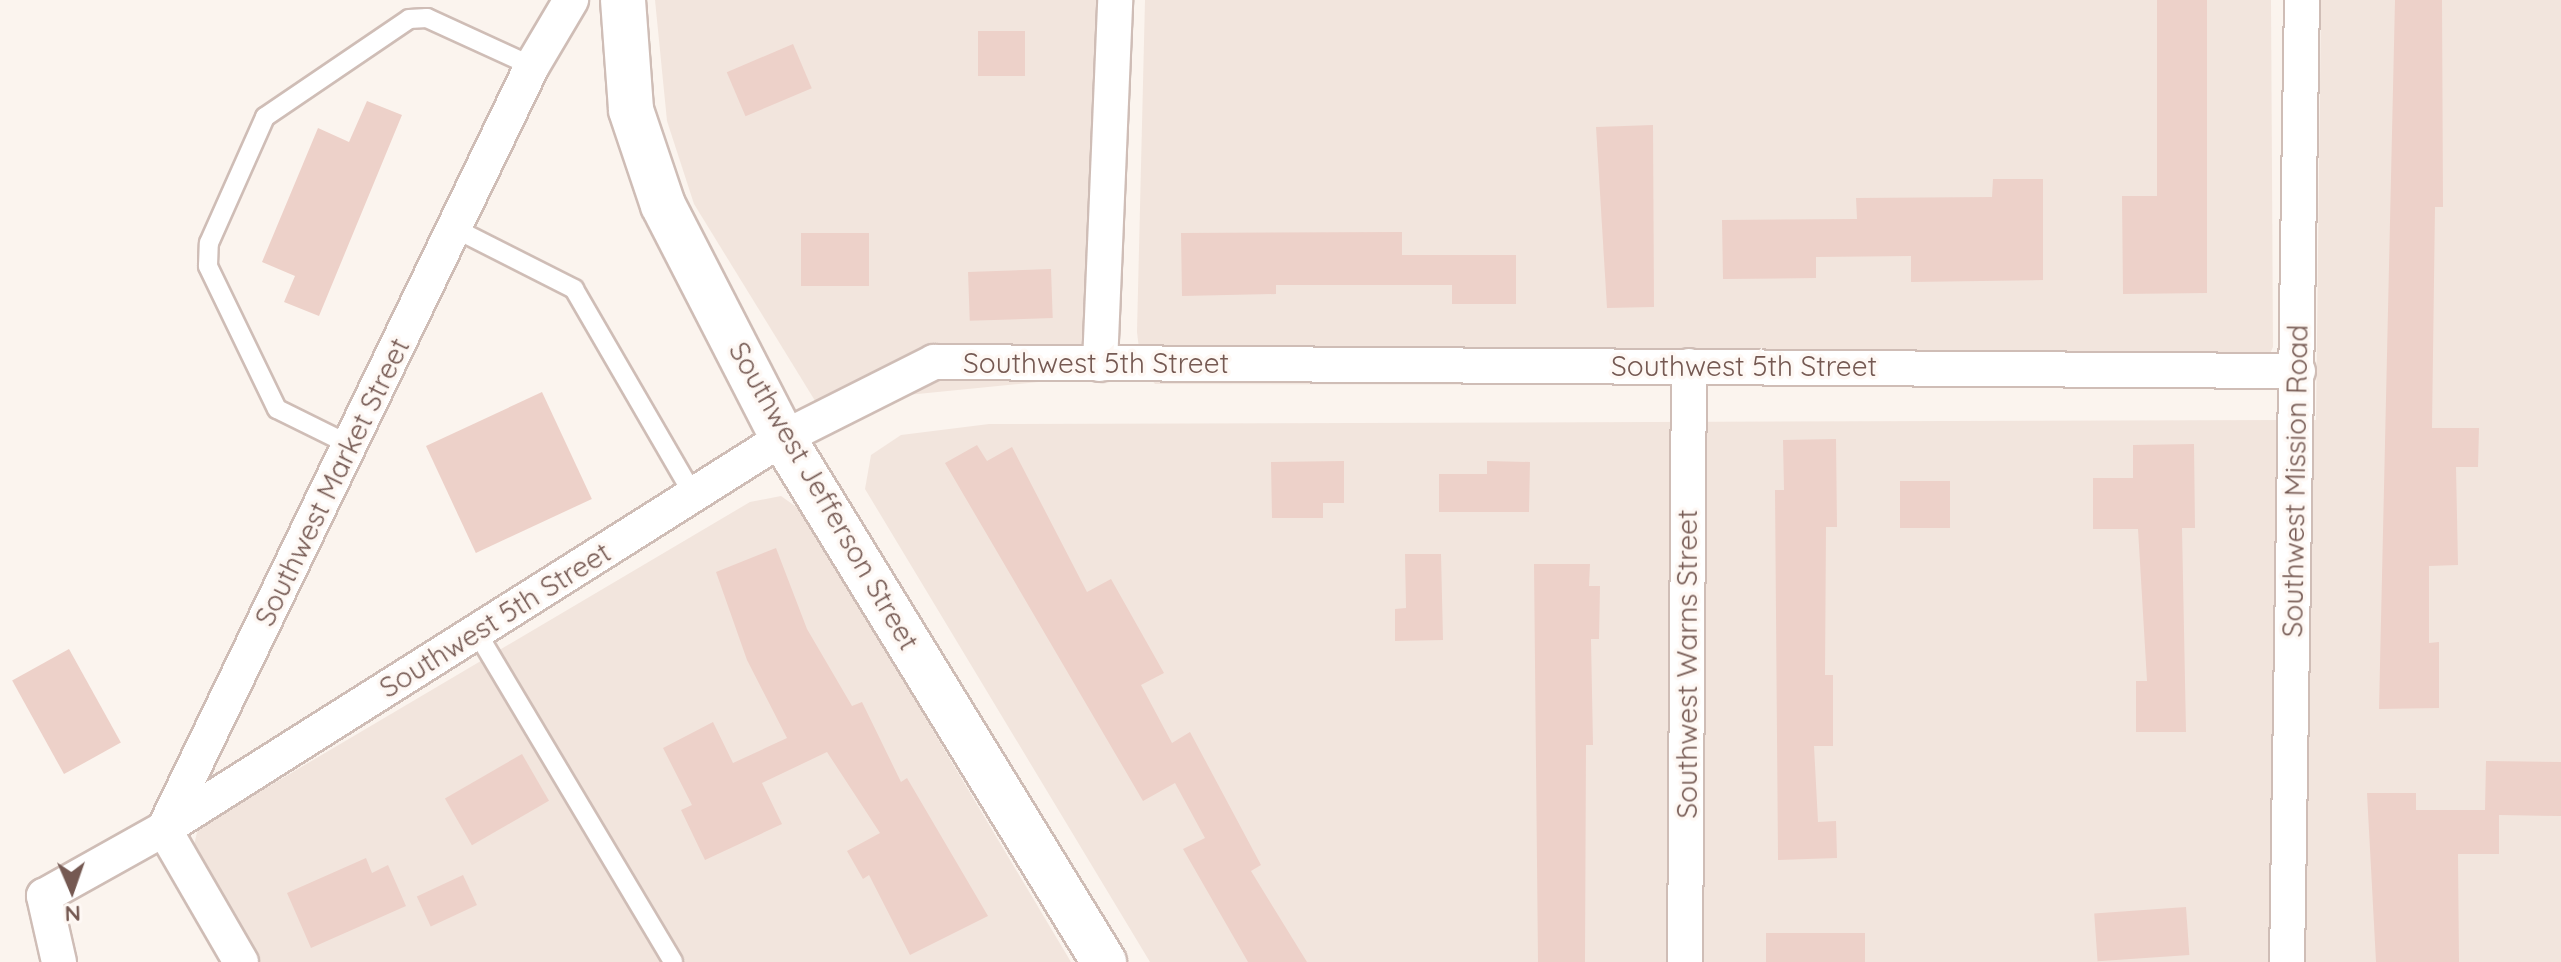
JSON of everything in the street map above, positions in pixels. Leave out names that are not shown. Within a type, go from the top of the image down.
[{"type":"main road","name":"Southwest Jefferson Street","points":[[623,0],[631,110],[663,205],[783,438],[1104,962]]},
{"type":"street","name":"Southwest Market Street","points":[[164,829],[532,66],[571,0]]},
{"type":"street","points":[[1100,364],[1115,0]]},
{"type":"street","name":"Southwest Mission Road","points":[[2287,962],[2302,0]]},
{"type":"street","name":"Southwest 5th Street","points":[[59,962],[44,896],[164,829],[783,438],[934,362],[2298,371]]},
{"type":"street","name":"Southwest Warns Street","points":[[1685,962],[1689,366]]},
{"type":"street","points":[[164,829],[241,962]]},
{"type":"lane","points":[[350,445],[277,409],[208,266],[209,243],[265,117],[409,19],[427,18],[532,66]]},
{"type":"lane","points":[[454,228],[574,289],[693,494]]},
{"type":"lane","points":[[476,631],[673,962]]},
{"type":"shaded area","points":[[655,0],[1112,0],[1101,344],[1068,379],[817,404],[694,204],[667,121]]},
{"type":"shaded area","points":[[1145,0],[2271,0],[2273,347],[2261,374],[2235,386],[1155,384],[1141,366],[1137,332]]},
{"type":"shaded area","points":[[2321,0],[2561,0],[2561,962],[1150,962],[865,489],[871,455],[901,435],[989,424],[2316,420]]},
{"type":"shaded area","points":[[781,496],[802,511],[1071,962],[244,962],[192,854],[198,828],[750,502]]},
{"type":"building","points":[[2157,0],[2207,0],[2207,293],[2123,294],[2122,196],[2157,196]]},
{"type":"building","points":[[2395,0],[2442,0],[2443,207],[2435,207],[2432,428],[2479,428],[2478,467],[2456,467],[2458,565],[2429,566],[2429,643],[2439,642],[2439,708],[2379,709]]},
{"type":"building","points":[[978,31],[1025,31],[1025,76],[978,76]]},
{"type":"building","points":[[793,44],[812,88],[745,116],[727,72]]},
{"type":"building","points":[[367,101],[402,115],[319,316],[284,302],[295,276],[262,262],[318,128],[349,142]]},
{"type":"building","points":[[1653,125],[1654,307],[1607,308],[1596,127]]},
{"type":"building","points":[[1993,179],[2043,179],[2043,280],[1911,282],[1911,256],[1816,257],[1816,278],[1723,279],[1722,220],[1857,219],[1856,198],[1992,197]]},
{"type":"building","points":[[1402,232],[1402,255],[1516,255],[1516,304],[1452,304],[1452,285],[1276,285],[1276,294],[1182,296],[1181,233]]},
{"type":"building","points":[[801,233],[869,233],[869,286],[801,286]]},
{"type":"building","points":[[1051,269],[1053,318],[970,321],[968,272]]},
{"type":"building","points":[[542,392],[592,499],[476,553],[426,446]]},
{"type":"building","points":[[1836,439],[1837,527],[1826,527],[1825,675],[1833,675],[1833,746],[1814,746],[1818,822],[1836,821],[1837,858],[1778,860],[1775,490],[1784,490],[1783,440]]},
{"type":"building","points":[[2194,444],[2195,528],[2182,528],[2186,732],[2136,732],[2136,681],[2147,681],[2138,529],[2093,529],[2093,478],[2133,478],[2133,445]]},
{"type":"building","points":[[977,445],[987,461],[1012,447],[1087,592],[1111,579],[1164,673],[1141,685],[1172,743],[1190,732],[1261,865],[1251,871],[1307,962],[1248,962],[1183,849],[1205,838],[1175,783],[1143,801],[945,463]]},
{"type":"building","points":[[1344,461],[1344,503],[1323,503],[1323,518],[1272,518],[1271,462]]},
{"type":"building","points":[[1487,461],[1530,462],[1529,512],[1439,512],[1439,474],[1487,474]]},
{"type":"building","points":[[1900,481],[1950,481],[1950,528],[1900,528]]},
{"type":"building","points":[[776,548],[807,629],[852,706],[862,702],[901,782],[907,778],[988,916],[910,955],[869,875],[863,879],[847,851],[880,833],[827,752],[762,783],[782,824],[705,860],[681,810],[692,805],[663,748],[713,722],[733,763],[787,738],[747,660],[716,572]]},
{"type":"building","points":[[1405,554],[1441,554],[1443,640],[1395,641],[1395,609],[1406,608]]},
{"type":"building","points":[[1534,564],[1590,564],[1589,586],[1600,586],[1599,639],[1591,639],[1593,745],[1586,745],[1585,962],[1538,962]]},
{"type":"building","points":[[69,649],[121,743],[64,774],[12,681]]},
{"type":"building","points":[[522,754],[549,801],[472,845],[445,799]]},
{"type":"building","points":[[2486,761],[2561,762],[2561,816],[2499,815],[2499,854],[2458,854],[2459,962],[2376,962],[2367,793],[2416,793],[2416,810],[2485,810]]},
{"type":"building","points":[[366,858],[372,873],[388,865],[406,906],[311,948],[287,893]]},
{"type":"building","points":[[463,875],[477,905],[431,926],[417,897]]},
{"type":"building","points":[[2186,907],[2189,955],[2098,961],[2094,913]]},
{"type":"building","points":[[1766,933],[1865,933],[1865,962],[1766,962]]}]
